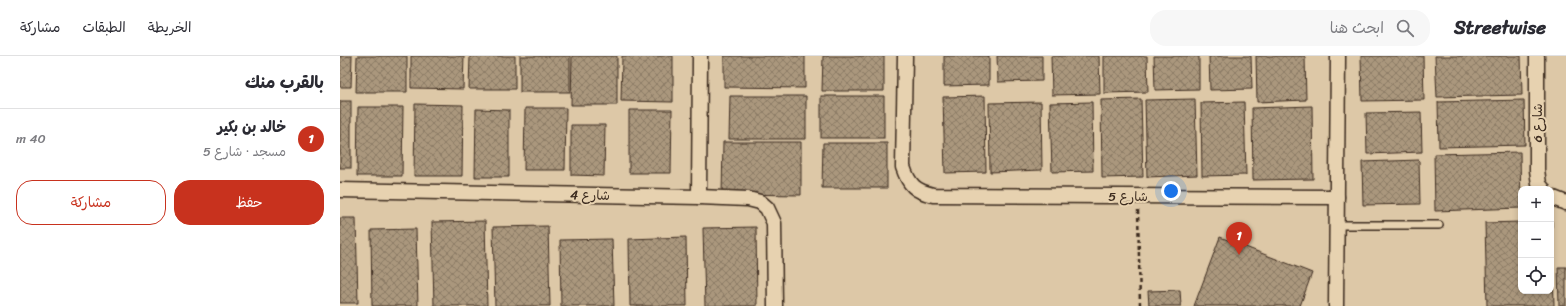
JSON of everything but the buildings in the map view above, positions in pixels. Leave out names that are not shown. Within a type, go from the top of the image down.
[{"type":"street","points":[[699,197],[700,56]]},
{"type":"street","name":"شارع 5","points":[[905,56],[903,167],[907,179],[914,188],[922,192],[933,195],[1337,197]]},
{"type":"street","points":[[1336,306],[1338,225],[1338,56]]},
{"type":"street","name":"شارع 6","points":[[1538,56],[1537,170],[1541,186]]},
{"type":"street","name":"شارع 4","points":[[340,190],[699,197],[748,199],[760,202],[767,208],[774,223],[775,306]]},
{"type":"street","points":[[1554,198],[1566,203]]},
{"type":"lane","points":[[1338,225],[1439,225]]},
{"type":"path","points":[[1138,196],[1140,306]]},
{"type":"place","name":"خالد بن بكير","points":[[1239,255]]}]
